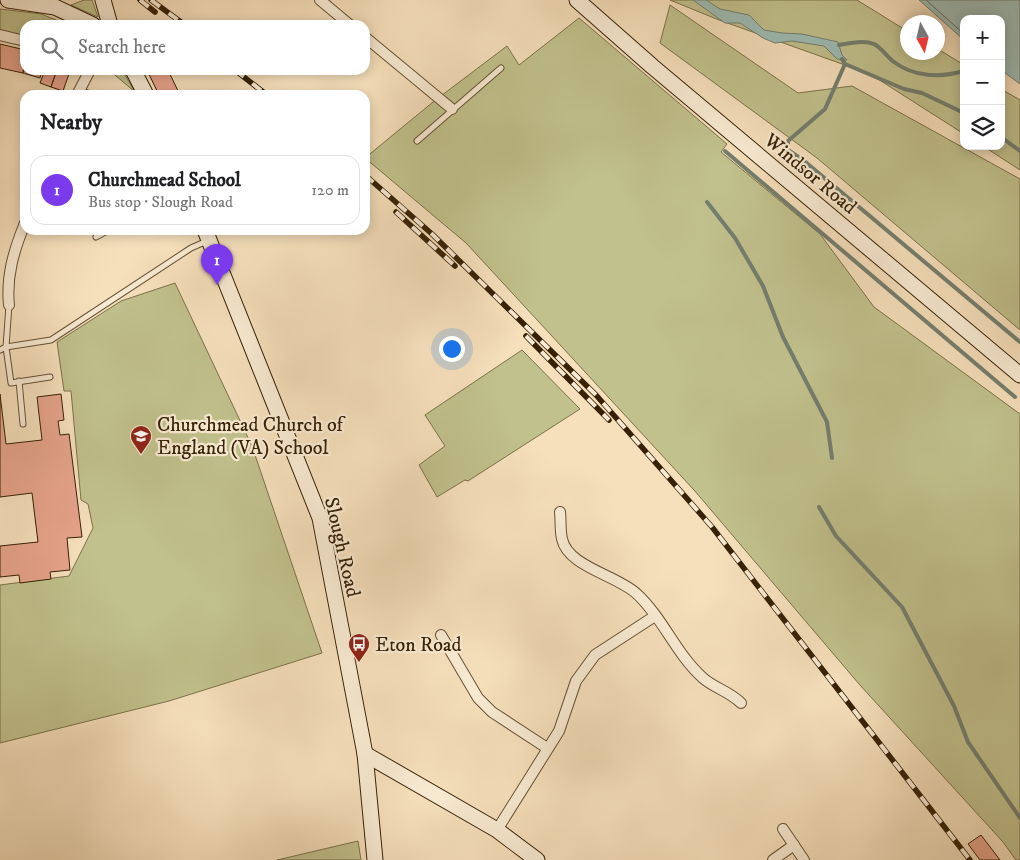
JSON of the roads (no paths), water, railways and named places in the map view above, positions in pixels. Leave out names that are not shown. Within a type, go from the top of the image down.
[{"type":"main road","points":[[8,0],[59,3],[84,20]]},
{"type":"main road","points":[[103,0],[109,20]]},
{"type":"main road","name":"Windsor Road","points":[[578,0],[653,67],[1020,375]]},
{"type":"main road","points":[[136,75],[144,90]]},
{"type":"main road","name":"Slough Road","points":[[207,235],[320,518],[365,754],[375,860]]},
{"type":"main road","points":[[365,754],[497,830],[537,860]]},
{"type":"street","points":[[320,0],[344,20]]},
{"type":"street","points":[[0,34],[20,40]]},
{"type":"street","points":[[370,41],[452,109]]},
{"type":"street","points":[[79,90],[87,75]]},
{"type":"street","points":[[8,305],[9,273],[14,250],[20,235]]},
{"type":"street","points":[[560,512],[562,540],[580,563],[614,578],[637,593],[686,660],[704,679],[731,693],[741,703]]},
{"type":"street","points":[[497,830],[559,731],[576,681],[595,655],[655,616]]},
{"type":"street","points":[[442,635],[478,698],[492,712],[548,748]]},
{"type":"street","points":[[783,829],[804,860]]},
{"type":"street","points":[[773,860],[794,845]]},
{"type":"lane","points":[[417,141],[501,68]]},
{"type":"lane","points":[[0,350],[6,347],[51,340],[191,248],[207,235]]},
{"type":"lane","points":[[8,305],[6,347],[11,382],[50,377]]},
{"type":"lane","points":[[19,382],[24,424]]},
{"type":"water","points":[[693,0],[706,0],[720,9],[749,15],[764,30],[802,34],[838,42],[842,55],[847,60],[837,59],[824,46],[792,41],[775,43],[763,38],[740,23],[725,23]]},
{"type":"water","points":[[919,0],[1020,0],[1020,84],[1005,73],[1005,15],[960,15],[960,36],[945,23],[945,15],[936,15]]},
{"type":"waterway","points":[[839,45],[861,42],[874,44],[894,62],[910,71],[928,75],[946,75],[960,72]]},
{"type":"waterway","points":[[842,59],[845,64],[904,89],[922,93],[960,111]]},
{"type":"waterway","points":[[845,64],[825,109],[788,141],[788,150],[803,160],[1020,342]]},
{"type":"waterway","points":[[1005,140],[1020,151]]},
{"type":"waterway","points":[[725,151],[1015,397]]},
{"type":"waterway","points":[[707,202],[735,238],[763,286],[783,337],[827,422],[832,458]]},
{"type":"waterway","points":[[819,507],[836,536],[902,607],[954,706],[968,742],[1020,818]]},
{"type":"railway","points":[[140,0],[155,12]]},
{"type":"railway","points":[[151,0],[178,20]]},
{"type":"railway","points":[[241,75],[261,90]]},
{"type":"railway","points":[[370,179],[432,234],[596,395],[712,527],[970,860]]},
{"type":"railway","points":[[396,212],[455,266]]},
{"type":"railway","points":[[526,336],[609,420]]},
{"type":"place","name":"Churchmead School","points":[[217,285]]},
{"type":"place","name":"Churchmead Church of England (VA) School","points":[[141,455]]},
{"type":"place","name":"Eton Road","points":[[359,663]]}]
